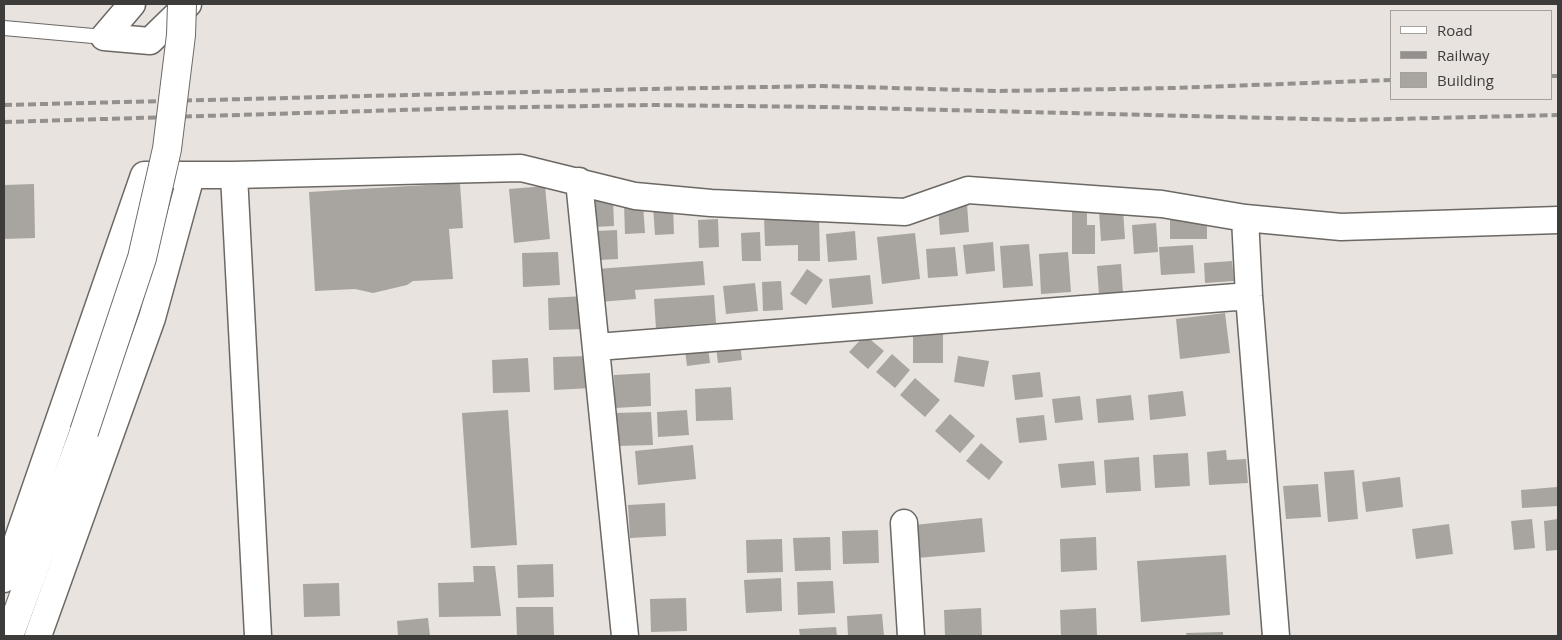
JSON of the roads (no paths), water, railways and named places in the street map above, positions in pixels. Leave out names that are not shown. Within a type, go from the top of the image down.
[{"type":"street","points":[[104,37],[132,4]]},
{"type":"street","points":[[9,636],[84,432],[142,258],[165,158],[182,35],[182,4]]},
{"type":"street","points":[[104,37],[150,41],[188,4]]},
{"type":"street","points":[[4,579],[144,175],[191,176],[522,168],[636,196],[711,203],[906,212],[968,190],[1162,204],[1245,218],[1341,227],[1558,220]]},
{"type":"street","points":[[234,175],[258,636]]},
{"type":"street","points":[[38,636],[152,318],[191,176]]},
{"type":"street","points":[[579,181],[625,636]]},
{"type":"street","points":[[1245,218],[1249,296],[1276,636]]},
{"type":"street","points":[[597,347],[1249,296]]},
{"type":"street","points":[[904,523],[911,636]]},
{"type":"lane","points":[[4,28],[104,37]]},
{"type":"railway","points":[[1552,76],[1558,76]]},
{"type":"railway","points":[[4,105],[649,89],[823,86],[1000,91],[1173,88],[1390,80]]},
{"type":"railway","points":[[4,122],[470,108],[649,105],[825,107],[1352,120],[1558,115]]}]
